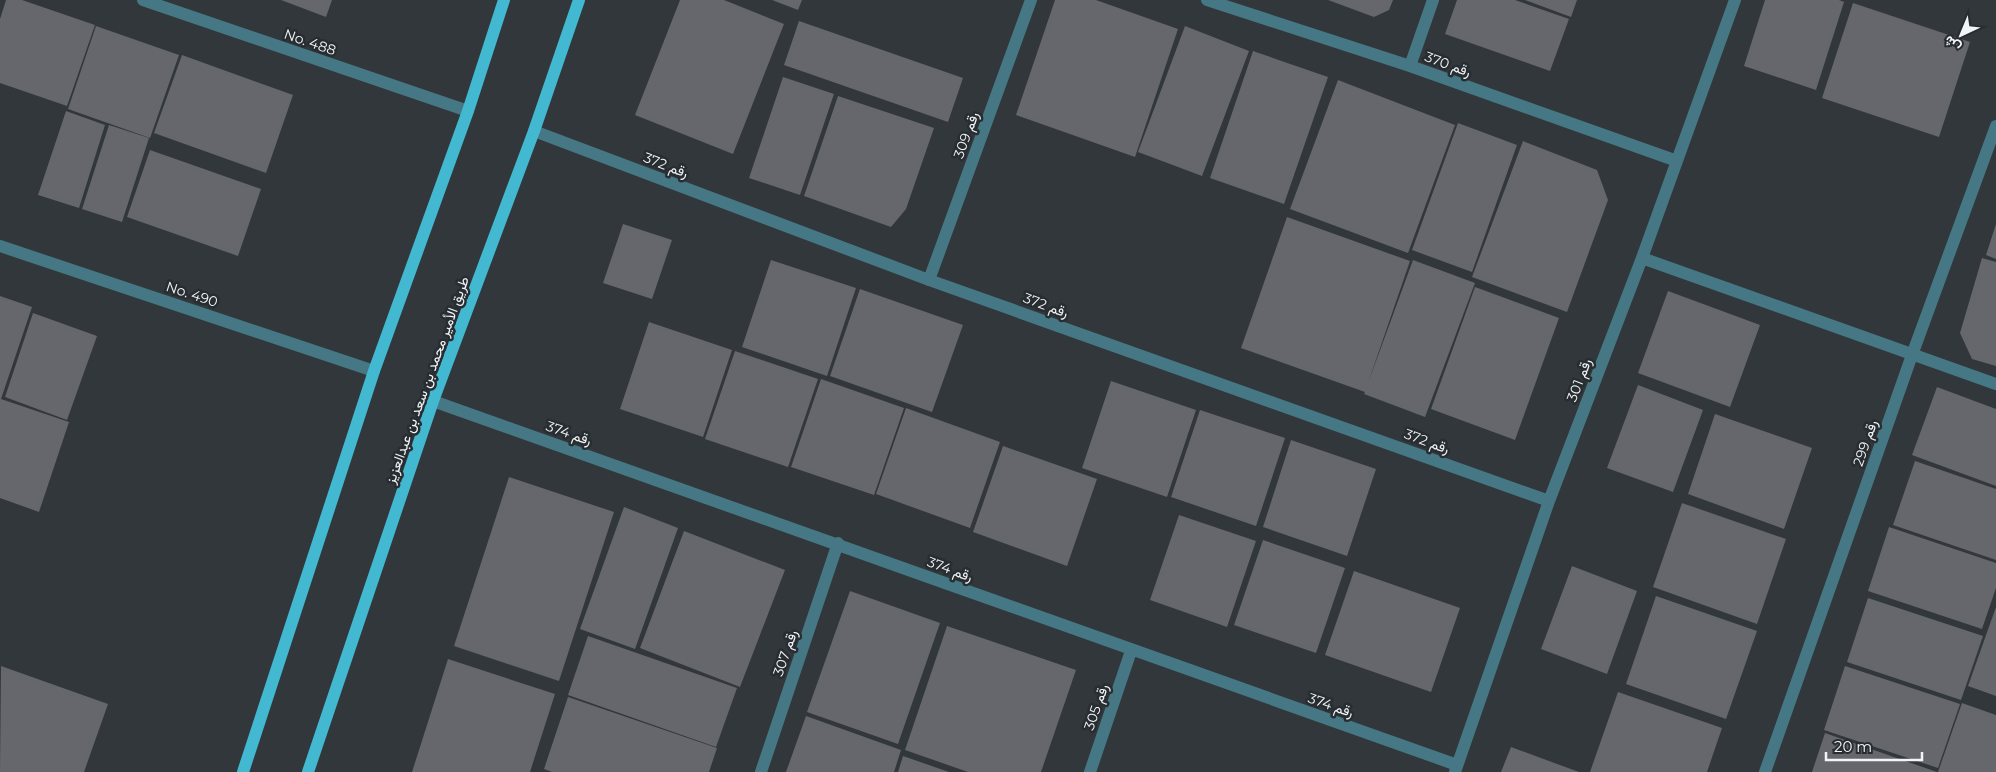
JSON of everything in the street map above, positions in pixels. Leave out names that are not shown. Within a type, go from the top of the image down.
[{"type":"main road","points":[[243,772],[374,371],[468,112],[504,0]]},
{"type":"main road","name":"طريق الأمير محمد بن سعد بن عبدالعزيز","points":[[308,772],[433,401],[534,131],[580,0]]},
{"type":"street","name":"No. 488","points":[[143,0],[468,112]]},
{"type":"street","name":"رقم 309","points":[[929,280],[1031,0]]},
{"type":"street","name":"رقم 370","points":[[1206,0],[1410,66],[1677,162]]},
{"type":"street","points":[[1410,66],[1433,0]]},
{"type":"street","name":"رقم 301","points":[[1456,769],[1549,501],[1642,258],[1735,0]]},
{"type":"street","name":"رقم 299","points":[[1765,772],[1912,355],[1996,126]]},
{"type":"street","name":"رقم 372","points":[[534,131],[929,280],[1549,501]]},
{"type":"street","name":"No. 490","points":[[0,246],[374,371]]},
{"type":"street","points":[[1642,258],[1996,384]]},
{"type":"street","name":"رقم 374","points":[[433,401],[838,543],[1456,769]]},
{"type":"street","name":"رقم 307","points":[[761,772],[838,543]]},
{"type":"street","name":"رقم 305","points":[[1090,772],[1131,651]]},
{"type":"building","points":[[6,0],[22,0],[95,25],[67,106],[0,83],[0,19]]},
{"type":"building","points":[[281,0],[332,0],[326,17]]},
{"type":"building","points":[[680,0],[724,0],[784,24],[733,154],[635,115]]},
{"type":"building","points":[[772,0],[802,0],[798,10]]},
{"type":"building","points":[[1055,0],[1096,0],[1178,29],[1135,157],[1016,115]]},
{"type":"building","points":[[1328,0],[1393,0],[1389,10],[1374,17]]},
{"type":"building","points":[[1457,0],[1515,0],[1569,19],[1550,71],[1445,34]]},
{"type":"building","points":[[1525,0],[1577,0],[1571,17]]},
{"type":"building","points":[[1765,0],[1839,0],[1844,2],[1816,90],[1744,66]]},
{"type":"building","points":[[1853,3],[1970,42],[1939,137],[1822,98]]},
{"type":"building","points":[[799,21],[963,78],[948,122],[784,65]]},
{"type":"building","points":[[96,26],[179,55],[150,138],[68,109]]},
{"type":"building","points":[[1185,26],[1249,51],[1202,176],[1138,152]]},
{"type":"building","points":[[1253,51],[1328,77],[1284,204],[1210,178]]},
{"type":"building","points":[[182,55],[293,95],[266,173],[154,133]]},
{"type":"building","points":[[783,77],[834,94],[800,195],[749,178]]},
{"type":"building","points":[[1338,80],[1455,125],[1408,253],[1290,209]]},
{"type":"building","points":[[838,96],[934,128],[906,209],[891,227],[804,196]]},
{"type":"building","points":[[66,111],[105,125],[79,208],[38,195]]},
{"type":"building","points":[[1458,123],[1517,145],[1472,272],[1412,250]]},
{"type":"building","points":[[109,125],[149,138],[122,222],[82,209]]},
{"type":"building","points":[[1523,141],[1597,170],[1608,200],[1567,312],[1472,277]]},
{"type":"building","points":[[150,150],[261,189],[238,256],[127,217]]},
{"type":"building","points":[[1287,217],[1410,261],[1368,383],[1413,260],[1475,283],[1425,417],[1364,394],[1365,392],[1241,348]]},
{"type":"building","points":[[623,224],[672,240],[652,299],[603,283]]},
{"type":"building","points":[[1996,224],[1996,259],[1986,255]]},
{"type":"building","points":[[1982,258],[1996,262],[1996,366],[1972,359],[1960,333]]},
{"type":"building","points":[[771,260],[856,288],[827,376],[742,347]]},
{"type":"building","points":[[1475,287],[1559,318],[1515,440],[1431,409]]},
{"type":"building","points":[[860,289],[963,325],[932,412],[830,376]]},
{"type":"building","points":[[1668,291],[1760,325],[1730,407],[1638,373]]},
{"type":"building","points":[[0,296],[32,307],[1,399],[69,422],[39,512],[0,498]]},
{"type":"building","points":[[33,313],[97,336],[67,420],[5,397]]},
{"type":"building","points":[[649,322],[732,350],[703,437],[620,409]]},
{"type":"building","points":[[735,351],[818,379],[788,467],[705,439]]},
{"type":"building","points":[[821,379],[904,408],[874,495],[791,467]]},
{"type":"building","points":[[1111,381],[1196,410],[1167,497],[1082,468]]},
{"type":"building","points":[[1638,385],[1703,410],[1673,492],[1607,468]]},
{"type":"building","points":[[1937,387],[1996,409],[1996,486],[1912,455]]},
{"type":"building","points":[[906,408],[1000,442],[970,528],[876,494]]},
{"type":"building","points":[[1200,410],[1285,438],[1256,526],[1171,497]]},
{"type":"building","points":[[1715,414],[1812,448],[1784,529],[1688,494]]},
{"type":"building","points":[[1291,440],[1376,469],[1347,556],[1263,527]]},
{"type":"building","points":[[1003,446],[1097,479],[1067,566],[973,532]]},
{"type":"building","points":[[1915,461],[1996,489],[1996,560],[1893,525]]},
{"type":"building","points":[[509,477],[614,512],[559,681],[454,646]]},
{"type":"building","points":[[1682,503],[1786,539],[1757,624],[1653,587]]},
{"type":"building","points":[[624,507],[678,528],[635,649],[580,629]]},
{"type":"building","points":[[1179,515],[1256,541],[1227,627],[1150,600]]},
{"type":"building","points":[[1889,527],[1996,563],[1996,588],[1982,629],[1868,591]]},
{"type":"building","points":[[684,531],[785,570],[740,687],[640,648]]},
{"type":"building","points":[[1263,540],[1345,568],[1316,653],[1234,625]]},
{"type":"building","points":[[1572,566],[1637,591],[1607,674],[1541,649]]},
{"type":"building","points":[[1354,571],[1460,608],[1431,692],[1325,655]]},
{"type":"building","points":[[850,591],[940,623],[898,744],[807,712]]},
{"type":"building","points":[[1656,596],[1757,631],[1726,719],[1626,684]]},
{"type":"building","points":[[1868,598],[1983,636],[1961,700],[1847,662]]},
{"type":"building","points":[[1996,607],[1996,696],[1968,686]]},
{"type":"building","points":[[947,626],[1076,670],[1041,772],[968,772],[905,750]]},
{"type":"building","points":[[588,636],[737,688],[716,747],[568,695]]},
{"type":"building","points":[[448,659],[555,694],[530,772],[412,772]]},
{"type":"building","points":[[1,666],[108,704],[84,772],[0,772]]},
{"type":"building","points":[[1845,666],[1960,704],[1938,768],[1824,730]]},
{"type":"building","points":[[1618,692],[1722,728],[1707,772],[1590,772]]},
{"type":"building","points":[[568,697],[717,748],[709,772],[552,772],[544,769]]},
{"type":"building","points":[[1962,703],[1996,715],[1996,772],[1938,772]]},
{"type":"building","points":[[806,716],[901,750],[894,772],[786,772]]},
{"type":"building","points":[[1825,733],[1937,772],[1812,772]]},
{"type":"building","points":[[1511,747],[1579,772],[1501,772]]},
{"type":"building","points":[[903,756],[949,772],[898,772]]}]
